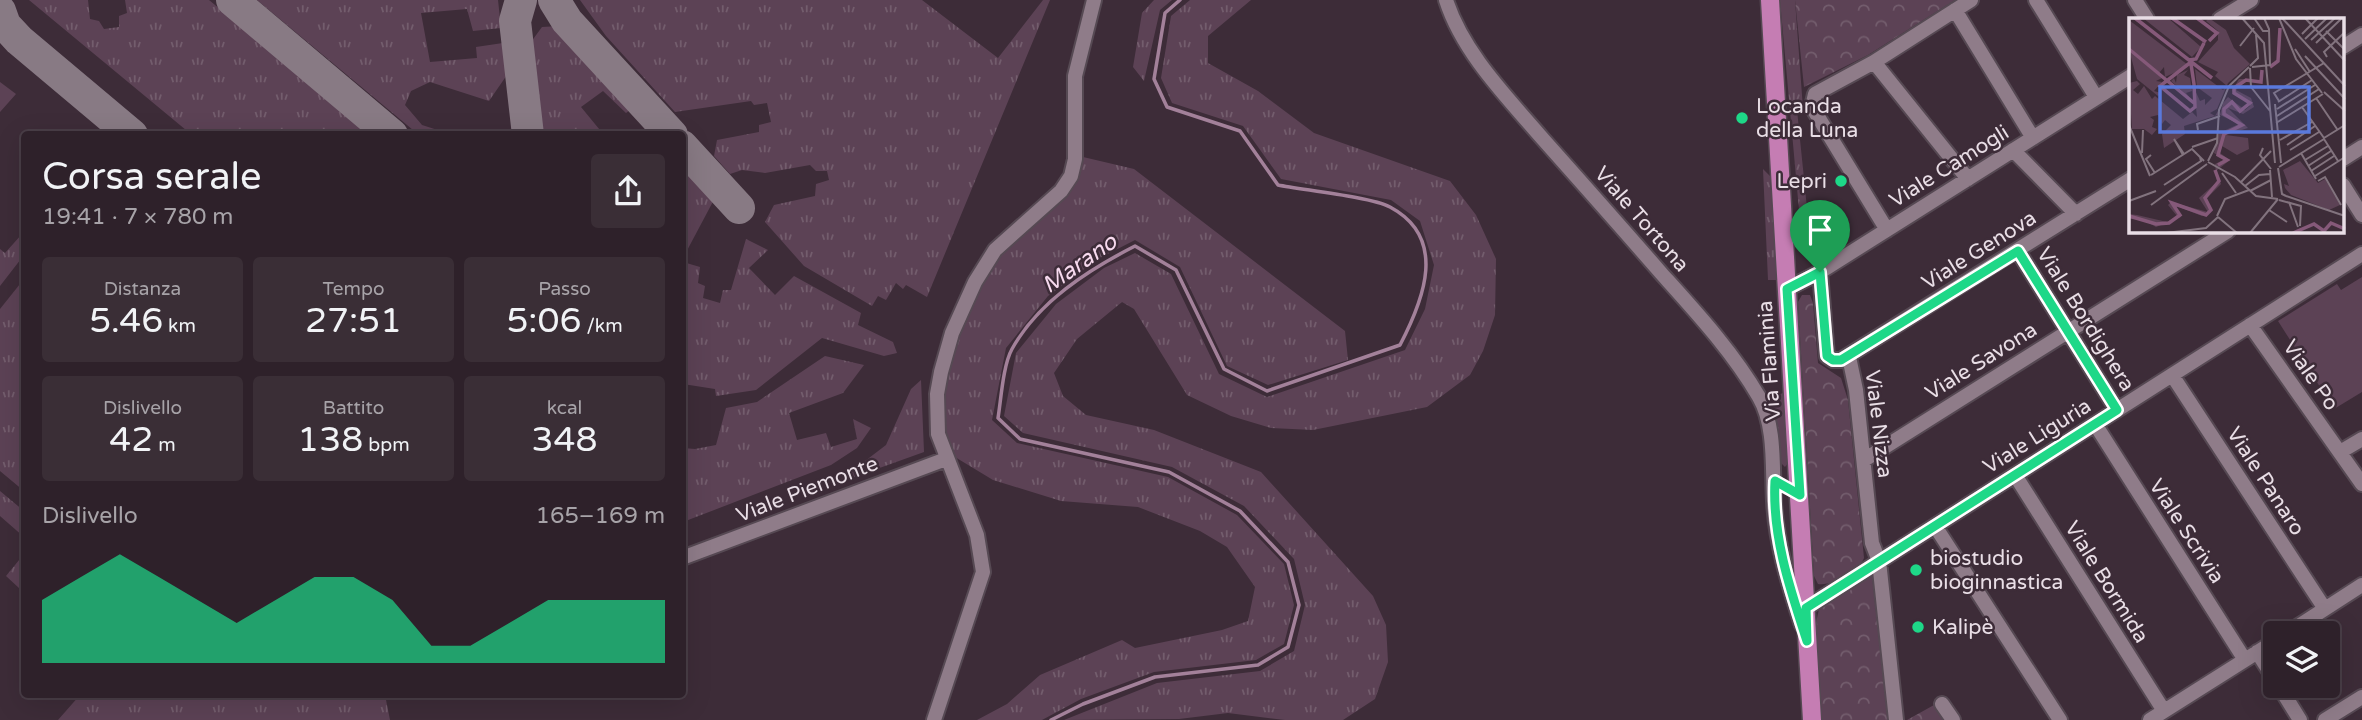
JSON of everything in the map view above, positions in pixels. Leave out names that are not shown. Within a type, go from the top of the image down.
[{"type":"main road","name":"Via Flaminia","points":[[1770,0],[1812,720]]},
{"type":"street","points":[[934,720],[983,572],[977,535],[938,434],[937,394],[952,333],[975,282],[995,250],[1061,191],[1071,176],[1075,159],[1075,76],[1094,0]]},
{"type":"street","name":"Viale Tortona","points":[[1446,0],[1466,42],[1500,89],[1742,370],[1761,401],[1775,481],[1774,502],[1785,574],[1807,641]]},
{"type":"street","points":[[1887,230],[1812,107],[1815,94],[1874,62],[1971,0]]},
{"type":"street","points":[[2036,0],[2096,97]]},
{"type":"street","points":[[2135,0],[2146,18]]},
{"type":"street","points":[[2221,18],[2245,2]]},
{"type":"street","points":[[1955,10],[2033,138]]},
{"type":"street","points":[[2344,46],[2362,35]]},
{"type":"street","points":[[1874,62],[1968,178]]},
{"type":"street","name":"Viale Camogli","points":[[1787,289],[1820,272],[2129,77]]},
{"type":"street","points":[[2344,158],[2362,147]]},
{"type":"street","points":[[2013,150],[2076,214]]},
{"type":"street","name":"Viale Genova","points":[[1849,357],[2129,180]]},
{"type":"street","points":[[2344,187],[2362,215]]},
{"type":"street","name":"Viale Savona","points":[[1864,460],[2225,233]]},
{"type":"street","name":"Viale Bordighera","points":[[2018,251],[2117,410]]},
{"type":"street","name":"Viale Liguria","points":[[1806,608],[2362,254]]},
{"type":"street","name":"Viale Nizza","points":[[1820,272],[1827,356],[1833,360],[1849,357],[1856,390],[1872,543],[1879,561],[1896,720]]},
{"type":"street","name":"Viale Po","points":[[2250,325],[2362,484]]},
{"type":"street","name":"Viale Panaro","points":[[2172,375],[2325,609]]},
{"type":"street","name":"Viale Scrivia","points":[[2095,424],[2251,656],[2263,668]]},
{"type":"street","points":[[2340,452],[2362,439]]},
{"type":"street","name":"Viale Piemonte","points":[[686,556],[946,459]]},
{"type":"street","name":"Viale Bormida","points":[[2015,475],[2164,711]]},
{"type":"street","points":[[1775,481],[1800,495]]},
{"type":"street","points":[[1935,526],[2060,720]]},
{"type":"street","points":[[2306,621],[2362,585]]},
{"type":"street","points":[[2150,720],[2263,648]]},
{"type":"street","points":[[2325,720],[2362,697]]},
{"type":"street","points":[[2286,698],[2300,720]]},
{"type":"street","points":[[1942,704],[1953,720]]},
{"type":"green space","points":[[29,0],[88,0],[90,19],[99,21],[104,29],[119,27],[119,16],[127,13],[125,0],[209,0],[367,131],[187,131]]},
{"type":"green space","points":[[257,0],[498,0],[501,28],[473,31],[467,9],[421,13],[430,62],[477,58],[476,47],[503,43],[509,72],[489,101],[430,82],[411,91],[405,105],[422,125],[441,131],[414,131]]},
{"type":"green space","points":[[580,0],[922,0],[998,58],[1043,0],[1050,0],[927,297],[906,285],[903,289],[896,283],[886,300],[878,296],[872,306],[804,266],[765,222],[774,205],[815,196],[816,184],[829,180],[827,171],[816,171],[810,165],[765,173],[742,170],[730,174],[714,156],[717,140],[759,132],[759,125],[771,122],[767,103],[754,105],[751,101],[675,112],[606,36]]},
{"type":"green space","points":[[1154,0],[1172,0],[1160,10],[1144,81],[1133,67],[1142,13]]},
{"type":"green space","points":[[1190,0],[1251,0],[1208,36],[1208,63],[1258,91],[1314,133],[1450,181],[1476,215],[1496,259],[1495,315],[1483,351],[1470,375],[1427,407],[1313,430],[1271,428],[1231,416],[1187,395],[1134,309],[1122,302],[1077,339],[1054,373],[1063,396],[1086,415],[1154,430],[1261,472],[1373,596],[1386,625],[1388,662],[1375,699],[1343,720],[1285,720],[1228,713],[1179,719],[1064,720],[1157,683],[1260,671],[1294,651],[1305,605],[1294,559],[1244,506],[1172,467],[1023,433],[1004,416],[1016,353],[1056,304],[1104,268],[1135,253],[1171,274],[1219,374],[1267,397],[1405,350],[1425,309],[1434,265],[1420,221],[1391,200],[1281,179],[1243,126],[1172,103],[1161,78],[1171,16]]},
{"type":"green space","points":[[1780,0],[1795,0],[1803,109],[1797,110],[1808,218],[1800,233],[1796,233],[1799,210]]},
{"type":"green space","points":[[1795,0],[1955,0],[1868,55],[1804,87]]},
{"type":"green space","points":[[560,26],[635,106],[626,113],[603,91],[581,107],[601,131],[542,131],[531,42],[542,27]]},
{"type":"green space","points":[[0,82],[16,94],[0,112]]},
{"type":"green space","points":[[1083,157],[1134,169],[1345,331],[1348,360],[1268,385],[1227,366],[1180,267],[1135,240],[1098,259],[1048,296],[1006,348],[992,420],[1017,443],[1168,477],[1237,515],[1284,564],[1294,605],[1284,644],[1256,660],[1154,672],[1081,699],[1042,720],[977,720],[1007,704],[1040,675],[1122,640],[1135,648],[1222,630],[1248,621],[1255,587],[1227,547],[1200,531],[1138,507],[1061,501],[993,480],[950,454],[943,423],[945,393],[954,352],[969,309],[999,257],[1061,201],[1071,188],[1079,174]]},
{"type":"green space","points":[[693,169],[717,194],[686,252],[686,175]]},
{"type":"green space","points":[[1763,169],[1770,176],[1777,280],[1768,280]]},
{"type":"green space","points":[[21,235],[21,259],[0,286],[0,249],[5,253]]},
{"type":"green space","points":[[746,239],[768,250],[749,268],[775,295],[794,276],[861,313],[858,325],[893,342],[897,353],[884,356],[822,338],[756,390],[716,396],[715,389],[686,384],[686,263],[700,267],[698,283],[705,286],[703,298],[720,303],[723,290],[731,290]]},
{"type":"green space","points":[[2362,277],[2362,392],[2334,409],[2278,321],[2337,284],[2341,290]]},
{"type":"green space","points":[[21,283],[21,488],[0,471],[0,309]]},
{"type":"green space","points":[[1802,295],[1810,295],[1813,303],[1818,363],[1841,378],[1848,400],[1864,558],[1851,573],[1824,584],[1818,584],[1814,576],[1798,302]]},
{"type":"green space","points":[[825,356],[864,365],[843,393],[789,413],[797,440],[826,433],[831,447],[857,439],[853,419],[871,428],[857,448],[831,465],[686,521],[686,448],[716,445],[726,408],[757,402]]},
{"type":"green space","points":[[921,380],[924,452],[835,484],[886,445],[911,389]]},
{"type":"green space","points":[[1783,393],[1788,463],[1785,467],[1781,463],[1770,398]]},
{"type":"green space","points":[[0,491],[21,508],[21,534],[0,516]]},
{"type":"green space","points":[[21,558],[19,588],[6,576]]},
{"type":"green space","points":[[1872,576],[1888,720],[1822,720],[1816,623],[1819,609]]},
{"type":"green space","points":[[77,698],[386,698],[390,720],[58,720]]},
{"type":"green space","points":[[1934,705],[1944,720],[1907,720]]},
{"type":"waterway","name":"Marano","points":[[1051,720],[1083,704],[1155,677],[1258,665],[1288,647],[1299,605],[1288,562],[1240,511],[1169,472],[1020,439],[998,418],[1009,356],[1036,316],[1082,277],[1135,246],[1176,270],[1224,369],[1267,391],[1400,345],[1423,289],[1425,252],[1419,235],[1408,220],[1390,207],[1353,197],[1278,185],[1240,131],[1167,107],[1154,79],[1165,13],[1180,0]]},
{"type":"taxiway","points":[[232,0],[387,131]]},
{"type":"taxiway","points":[[521,0],[515,21],[528,131]]},
{"type":"taxiway","points":[[554,0],[567,21],[668,131]]},
{"type":"taxiway","points":[[0,11],[5,25],[19,40],[127,131]]},
{"type":"taxiway","points":[[686,150],[739,208]]},
{"type":"place","name":"Locanda della Luna","points":[[1742,118]]},
{"type":"place","name":"Lepri","points":[[1841,181]]},
{"type":"place","name":"biostudio bioginnastica","points":[[1916,570]]},
{"type":"place","name":"Kalipè","points":[[1918,627]]},
{"type":"route","points":[[2018,251],[2117,410],[1806,608],[1807,641],[1785,574],[1774,502],[1775,481],[1800,495],[1787,289],[1820,272],[1827,356],[1833,360],[1841,360],[2018,251]]}]
